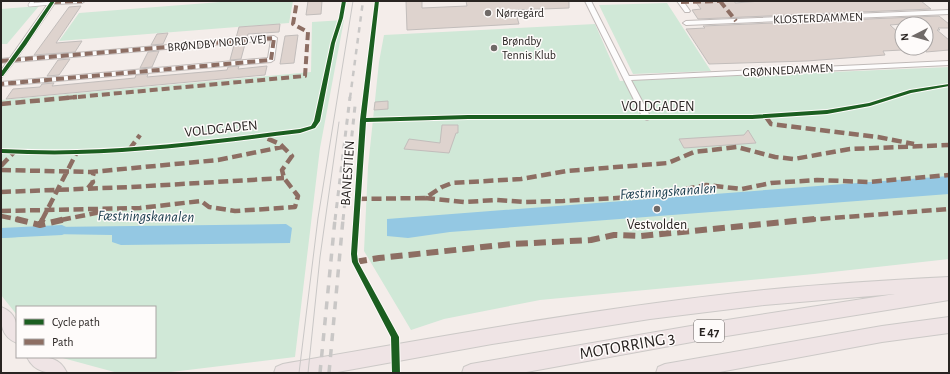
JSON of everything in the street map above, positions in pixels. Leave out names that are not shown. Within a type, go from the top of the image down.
[{"type":"highway","points":[[283,373],[503,334],[703,305],[853,289],[949,284]]},
{"type":"highway","name":"MOTORRING 3","points":[[471,373],[707,331],[949,293]]},
{"type":"highway","points":[[1,315],[16,333]]},
{"type":"highway","name":"E 47","points":[[665,373],[882,334],[949,325]]},
{"type":"highway","points":[[37,358],[58,373]]},
{"type":"street","points":[[1,75],[53,2],[82,1]]},
{"type":"street","points":[[588,1],[647,118]]},
{"type":"street","points":[[680,1],[687,11]]},
{"type":"street","name":"KLOSTERDAMMEN","points":[[686,23],[949,12]]},
{"type":"street","name":"BRØNDBY NORD VEJ","points":[[1,61],[274,38],[270,60],[1,84]]},
{"type":"street","name":"GRØNNEDAMMEN","points":[[627,78],[949,63]]},
{"type":"lane","points":[[33,1],[30,5],[53,2]]},
{"type":"green space","points":[[233,1],[293,1],[289,23],[59,41],[79,13]]},
{"type":"green space","points":[[667,3],[711,71],[633,74],[599,5]]},
{"type":"green space","points":[[39,6],[7,44],[1,44],[1,9]]},
{"type":"green space","points":[[344,20],[320,148],[295,357],[163,373],[118,373],[63,358],[156,358],[156,306],[16,306],[16,314],[1,295],[1,100],[311,72],[312,22]]},
{"type":"green space","name":"Vestvolden","points":[[595,24],[620,81],[949,67],[949,259],[814,274],[540,300],[444,319],[411,330],[364,251],[368,167],[379,62],[384,35]]},
{"type":"water","points":[[949,176],[949,194],[450,232],[408,238],[387,236],[387,219]]},
{"type":"water","points":[[286,224],[292,228],[290,243],[121,245],[112,242],[112,235],[49,234],[48,232],[52,227]]},
{"type":"water","points":[[25,228],[18,237],[1,238],[1,229]]},
{"type":"building","points":[[308,1],[322,1],[321,14],[306,15]]},
{"type":"building","points":[[406,1],[422,1],[422,8],[467,6],[466,1],[569,1],[569,8],[515,10],[519,24],[407,30]]},
{"type":"building","points":[[695,1],[735,1],[735,3],[761,1],[921,1],[931,9],[698,19],[692,10],[701,9]]},
{"type":"building","points":[[81,6],[56,43],[82,41],[75,52],[34,55],[69,7]]},
{"type":"building","points":[[934,16],[939,16],[949,24],[949,28],[938,28],[940,30],[937,30],[949,40],[949,50],[934,51]]},
{"type":"building","points":[[894,18],[894,25],[890,25],[894,29],[894,50],[883,51],[885,55],[807,61],[709,64],[686,29],[705,28],[703,26]]},
{"type":"building","points":[[280,24],[279,32],[248,34],[247,37],[236,38],[239,27]]},
{"type":"building","points":[[168,33],[163,44],[151,45],[157,34]]},
{"type":"building","points":[[298,35],[294,63],[280,64],[285,36]]},
{"type":"building","points":[[245,44],[241,59],[230,60],[234,45]]},
{"type":"building","points":[[159,51],[152,67],[140,68],[148,52]]},
{"type":"building","points":[[70,59],[59,75],[47,76],[58,60]]},
{"type":"building","points":[[239,66],[238,69],[267,66],[265,75],[6,99],[13,89],[40,87],[42,84],[54,83],[52,86],[135,78],[136,75],[148,74],[147,77],[227,70],[228,67]]},
{"type":"building","points":[[388,101],[388,109],[374,110],[375,102]]},
{"type":"building","points":[[442,125],[458,125],[458,133],[456,133],[449,153],[404,149],[409,139],[440,143]]},
{"type":"building","points":[[748,130],[756,143],[684,148],[679,139],[744,135]]},
{"type":"waterway","name":"Fæstningskanalen","points":[[1,233],[62,230]]},
{"type":"tram line","points":[[299,373],[318,218],[353,1]]},
{"type":"tram line","points":[[308,373],[320,257],[339,122]]},
{"type":"railway","points":[[350,98],[363,1]]},
{"type":"railway","points":[[335,220],[350,97]]},
{"type":"railway","points":[[343,220],[355,106]]},
{"type":"railway","points":[[320,373],[335,219]]},
{"type":"railway","points":[[329,373],[343,219]]},
{"type":"marked path","points":[[53,2],[82,1]]},
{"type":"marked path","points":[[1,104],[305,76],[308,32],[293,24],[297,1]]},
{"type":"marked path","points":[[720,1],[736,21]]},
{"type":"marked path","points":[[681,2],[720,1]]},
{"type":"marked path","points":[[1,61],[274,38],[271,60],[1,84]]},
{"type":"marked path","points":[[766,117],[771,124],[878,137],[914,144]]},
{"type":"marked path","points":[[129,150],[140,135]]},
{"type":"marked path","points":[[1,211],[140,208],[201,201],[209,207],[235,211],[295,207],[298,196],[284,178],[282,170],[292,156],[280,144],[264,137]]},
{"type":"marked path","points":[[357,199],[425,198],[442,187],[452,183],[521,179],[567,171],[668,163],[694,152],[737,147],[775,157],[794,159],[850,149],[949,145]]},
{"type":"marked path","points":[[1,170],[91,172],[218,160],[282,147]]},
{"type":"marked path","points":[[1,166],[15,151]]},
{"type":"marked path","points":[[40,225],[77,152]]},
{"type":"marked path","points":[[88,188],[93,182],[92,179],[94,172]]},
{"type":"marked path","points":[[425,198],[464,202],[497,200],[526,202],[563,201],[651,196],[706,185],[742,189],[771,183],[817,180],[868,182],[949,175]]},
{"type":"marked path","points":[[1,192],[131,187],[284,178]]},
{"type":"marked path","points":[[355,262],[379,258],[512,244],[591,240],[614,235],[641,236],[829,218],[949,209]]},
{"type":"marked path","points":[[1,216],[40,225],[101,212]]},
{"type":"cycle path","points":[[1,75],[53,1]]},
{"type":"cycle path","name":"VOLDGADEN","points":[[1,151],[76,152],[151,148],[300,131],[313,127],[317,121],[333,43],[341,18],[344,1]]},
{"type":"cycle path","name":"BANESTIEN","points":[[377,1],[363,120],[354,254],[355,262],[395,337],[396,373]]},
{"type":"cycle path","name":"VOLDGADEN","points":[[363,120],[468,117],[752,117],[827,112],[870,104],[910,92],[949,85]]},
{"type":"place","name":"Nørregård","points":[[488,13]]},
{"type":"place","name":"Brøndby Tennis Klub","points":[[494,48]]},
{"type":"place","name":"Vestvolden","points":[[657,209]]}]
